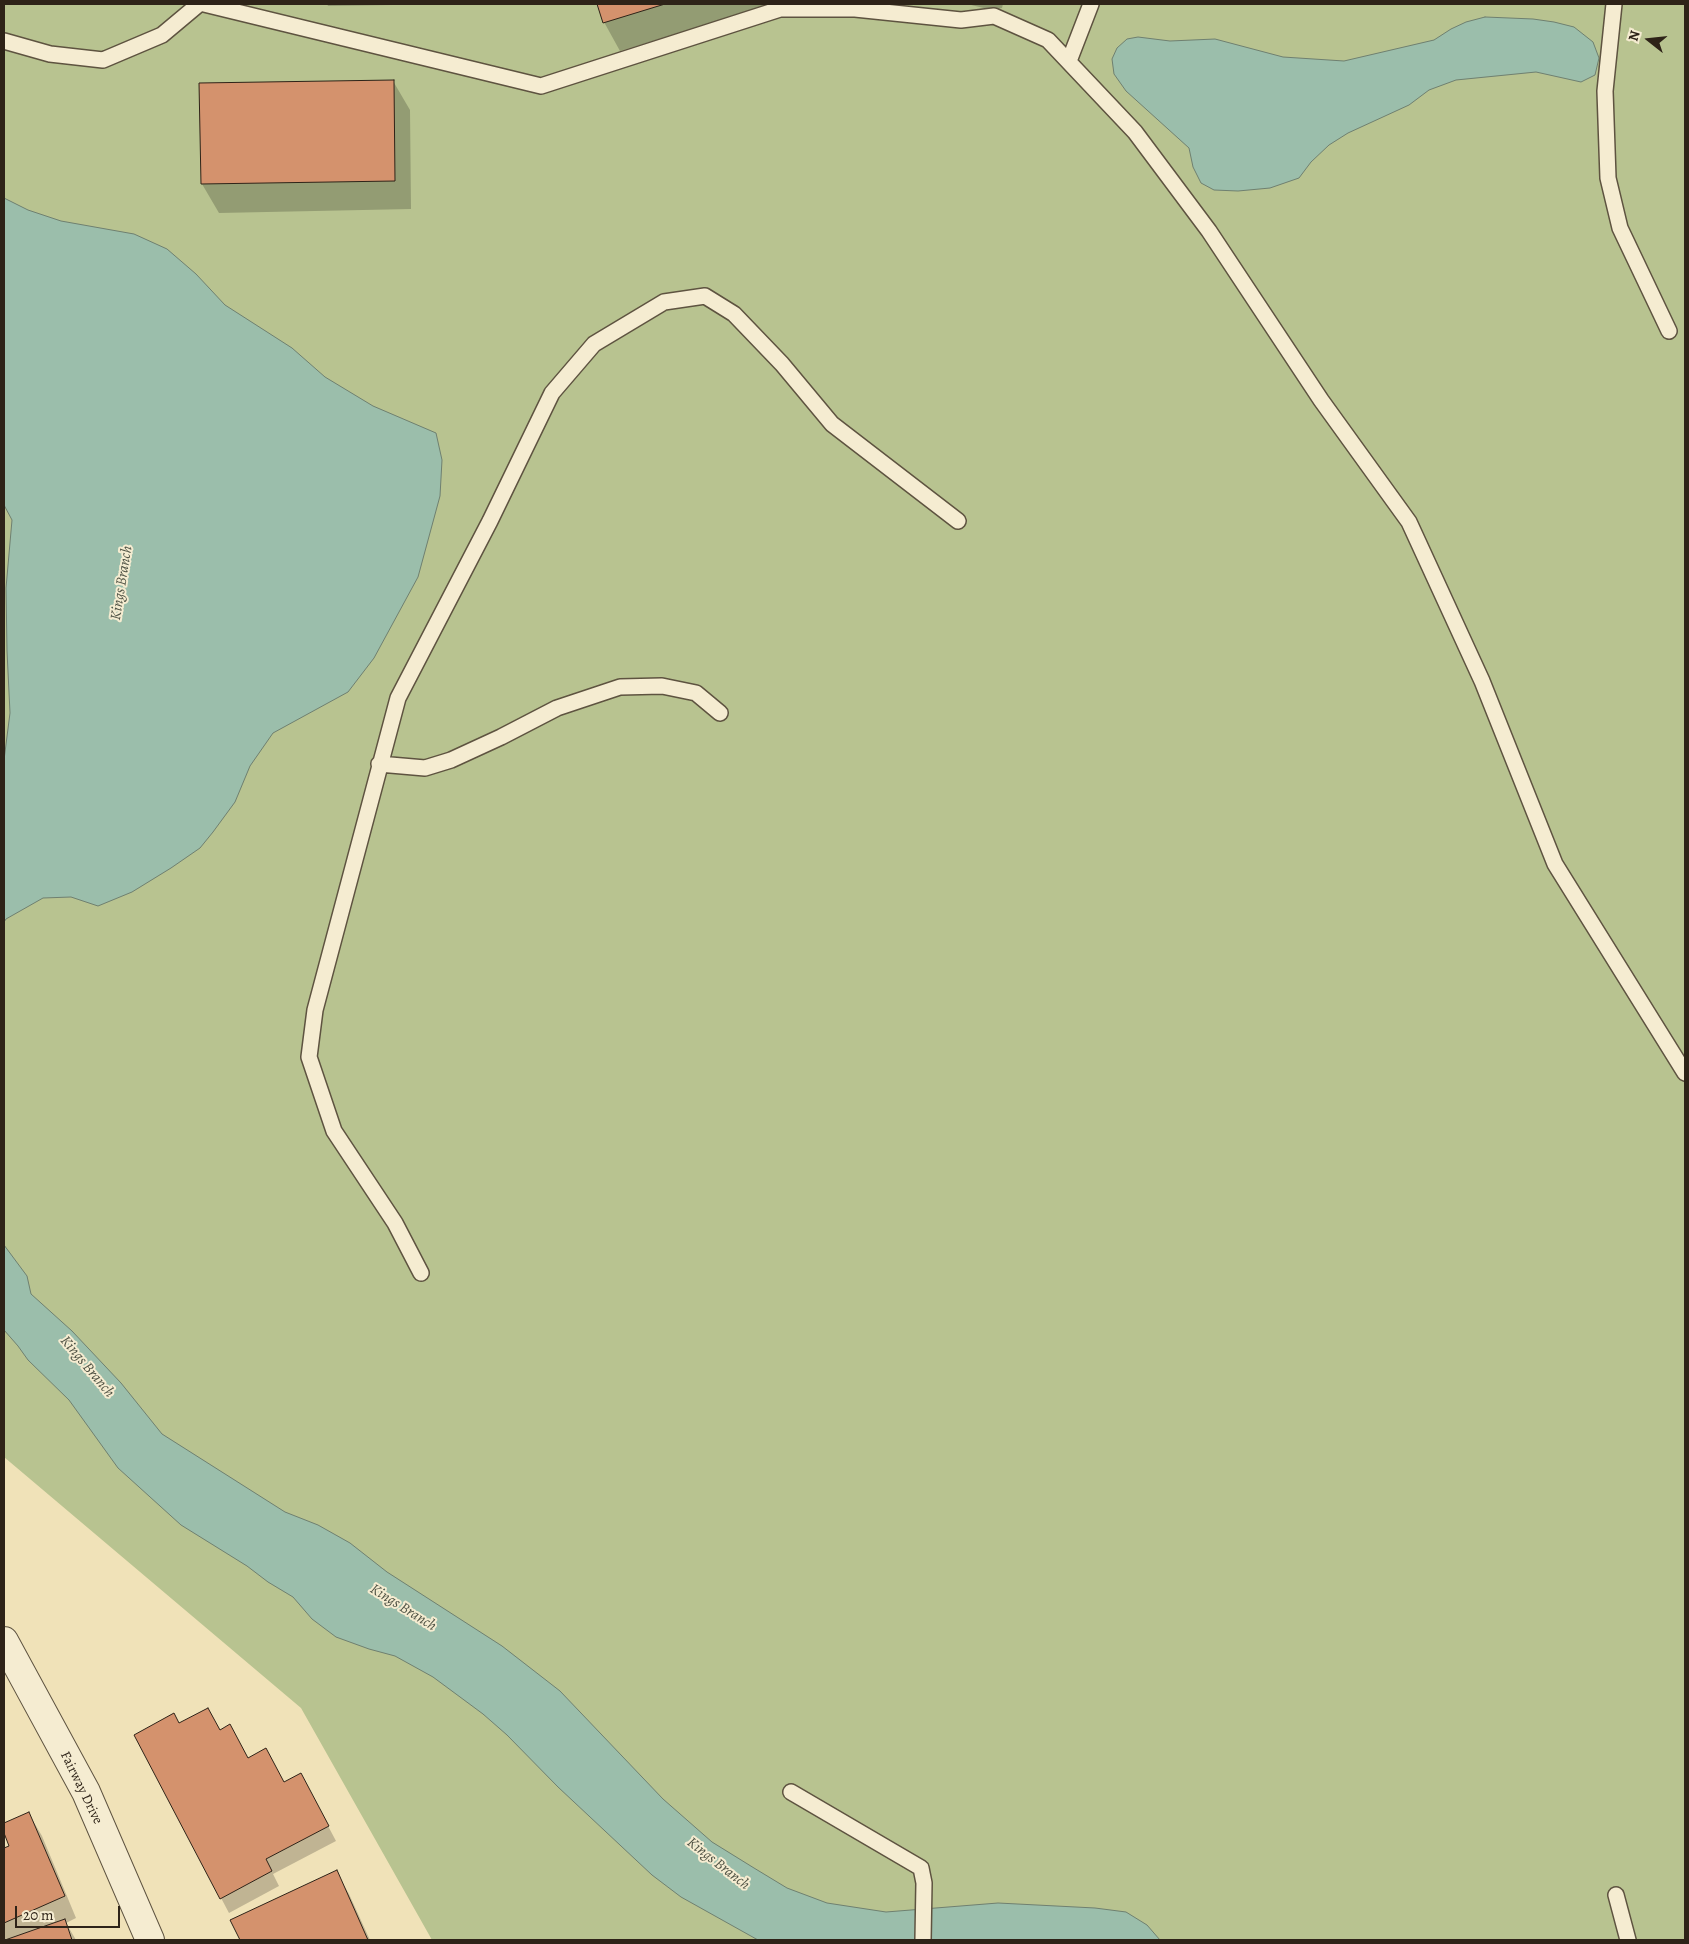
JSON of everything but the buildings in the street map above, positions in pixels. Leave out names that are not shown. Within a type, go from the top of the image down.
[{"type":"street","name":"Fairway Drive","points":[[4,1641],[86,1792],[150,1940]]},
{"type":"lane","points":[[4,41],[50,54],[102,60],[162,35],[198,4]]},
{"type":"lane","points":[[204,4],[541,86],[780,9],[855,9],[961,20],[994,16],[1048,40],[1135,132],[1209,231],[1321,400],[1409,522],[1482,680],[1555,864],[1685,1073]]},
{"type":"lane","points":[[1069,61],[1090,4]]},
{"type":"lane","points":[[1614,4],[1606,91],[1608,178],[1620,228],[1669,331]]},
{"type":"lane","points":[[421,1273],[395,1223],[334,1131],[309,1057],[315,1010],[398,698],[490,521],[552,393],[594,344],[664,302],[706,296],[734,314],[782,364],[832,424],[958,522]]},
{"type":"lane","points":[[379,764],[425,768],[451,760],[501,737],[556,708],[620,687],[662,686],[696,693],[720,714]]},
{"type":"lane","points":[[791,1792],[921,1868],[924,1883],[923,1940]]},
{"type":"lane","points":[[1616,1895],[1628,1940]]},
{"type":"shaded area","points":[[4,4],[1685,4],[1685,1940],[432,1940],[301,1708],[4,1457]]},
{"type":"water","points":[[1485,17],[1533,19],[1574,27],[1593,42],[1599,58],[1595,75],[1581,82],[1536,72],[1456,80],[1429,90],[1409,105],[1348,133],[1329,145],[1311,162],[1299,178],[1270,188],[1238,191],[1214,190],[1201,183],[1193,167],[1189,148],[1126,91],[1114,74],[1112,59],[1117,48],[1127,39],[1138,37],[1170,41],[1215,39],[1283,57],[1344,61],[1434,40],[1466,22]]},
{"type":"water","name":"Kings Branch","points":[[4,198],[28,210],[61,221],[134,234],[167,249],[196,274],[225,305],[292,348],[325,377],[373,406],[436,433],[442,460],[440,496],[418,577],[374,658],[348,692],[273,733],[250,766],[235,802],[213,832],[200,848],[171,868],[132,892],[98,906],[71,897],[43,898],[6,919],[4,922],[4,760],[10,713],[6,588],[12,520],[4,505]]},
{"type":"water","name":"Kings Branch","points":[[4,1245],[27,1276],[31,1294],[72,1331],[121,1383],[162,1434],[285,1512],[318,1525],[350,1543],[387,1572],[502,1646],[560,1691],[663,1799],[712,1842],[787,1888],[827,1903],[886,1912],[998,1903],[1095,1908],[1126,1912],[1147,1925],[1160,1940],[758,1940],[681,1897],[652,1875],[483,1714],[433,1677],[395,1656],[336,1637],[312,1619],[293,1597],[181,1525],[118,1468],[69,1400],[28,1360],[4,1330]]}]
